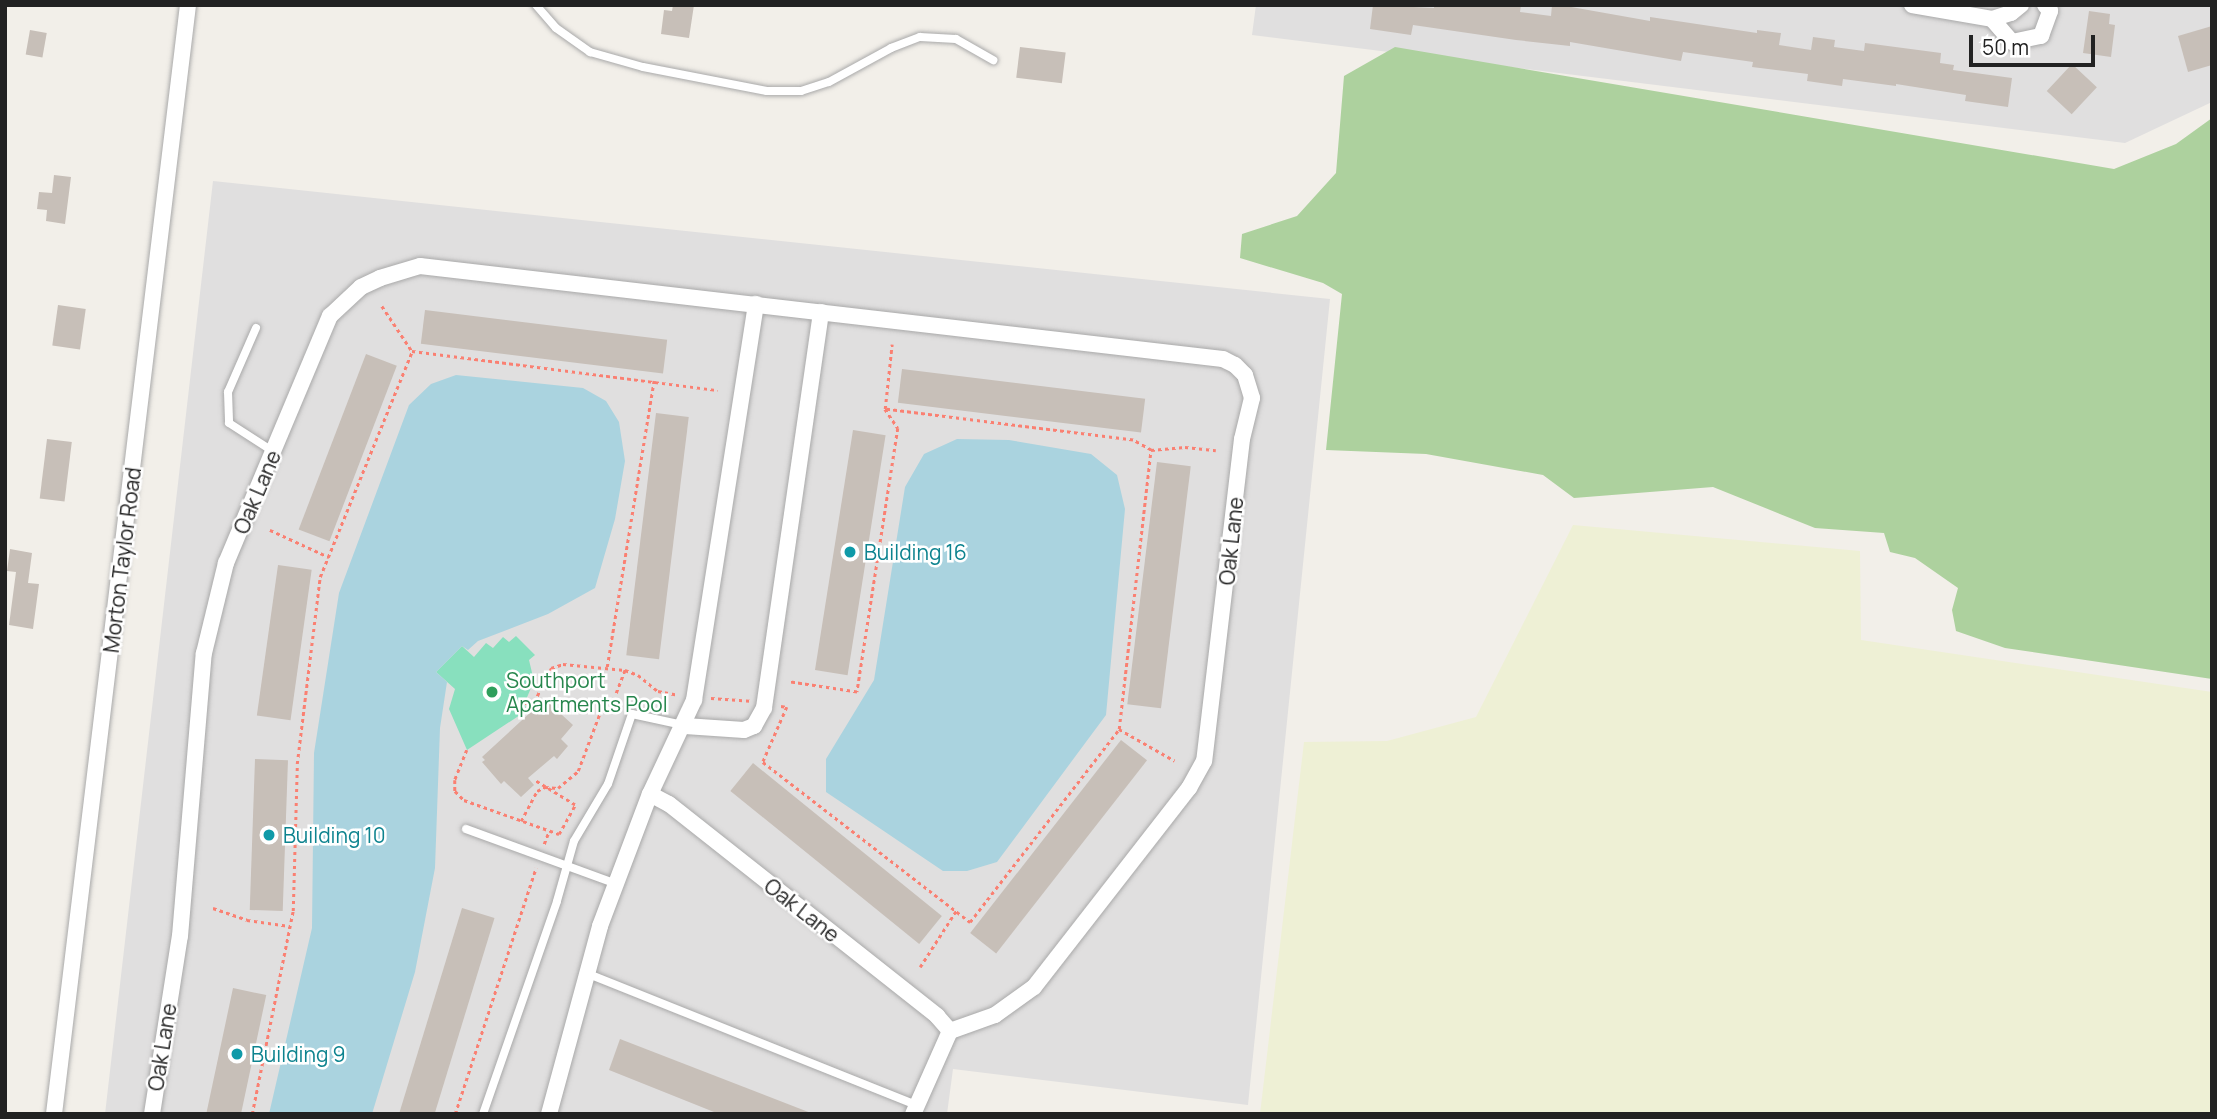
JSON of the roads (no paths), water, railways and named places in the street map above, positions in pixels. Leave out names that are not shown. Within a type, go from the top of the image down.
[{"type":"street","name":"Morton Taylor Road","points":[[54,1114],[188,5]]},
{"type":"street","points":[[1912,5],[1992,19],[2016,9]]},
{"type":"street","points":[[1992,19],[2012,42],[2041,36],[2050,11],[2045,5]]},
{"type":"street","name":"Oak Lane","points":[[152,1114],[180,936],[204,653],[226,563],[330,316],[361,288],[400,271],[420,266],[1223,359],[1235,365],[1245,375],[1252,398],[1242,439],[1204,761],[1199,773],[1025,997],[995,1015],[950,1031],[937,1017],[680,813],[650,794]]},
{"type":"street","points":[[549,1114],[586,973],[616,884],[650,794],[685,726],[694,701],[756,304]]},
{"type":"street","points":[[685,726],[744,730],[754,726],[764,708],[821,312]]},
{"type":"street","points":[[915,1109],[950,1031]]},
{"type":"lane","points":[[536,5],[556,27],[590,52],[643,67],[767,91],[801,91],[829,82],[891,48],[920,37],[956,39],[993,60]]},
{"type":"lane","points":[[256,328],[228,392],[229,423],[274,452]]},
{"type":"lane","points":[[483,1114],[574,841],[608,784],[632,714],[685,726]]},
{"type":"lane","points":[[466,829],[616,884]]},
{"type":"lane","points":[[586,973],[915,1109]]},
{"type":"water","points":[[456,375],[583,388],[606,401],[619,422],[625,461],[615,519],[595,588],[548,614],[478,641],[468,650],[462,646],[436,672],[447,682],[440,728],[435,868],[415,972],[372,1114],[269,1114],[312,928],[314,753],[339,593],[409,405],[431,384]]},
{"type":"water","points":[[957,439],[1009,440],[1091,454],[1117,475],[1125,509],[1106,715],[997,862],[967,871],[943,871],[826,792],[826,759],[874,680],[905,487],[924,454]]},
{"type":"place","name":"Building 16","points":[[850,552]]},
{"type":"place","name":"Southport Apartments Pool","points":[[492,692]]},
{"type":"place","name":"Building 10","points":[[269,835]]},
{"type":"place","name":"Building 9","points":[[237,1054]]}]
